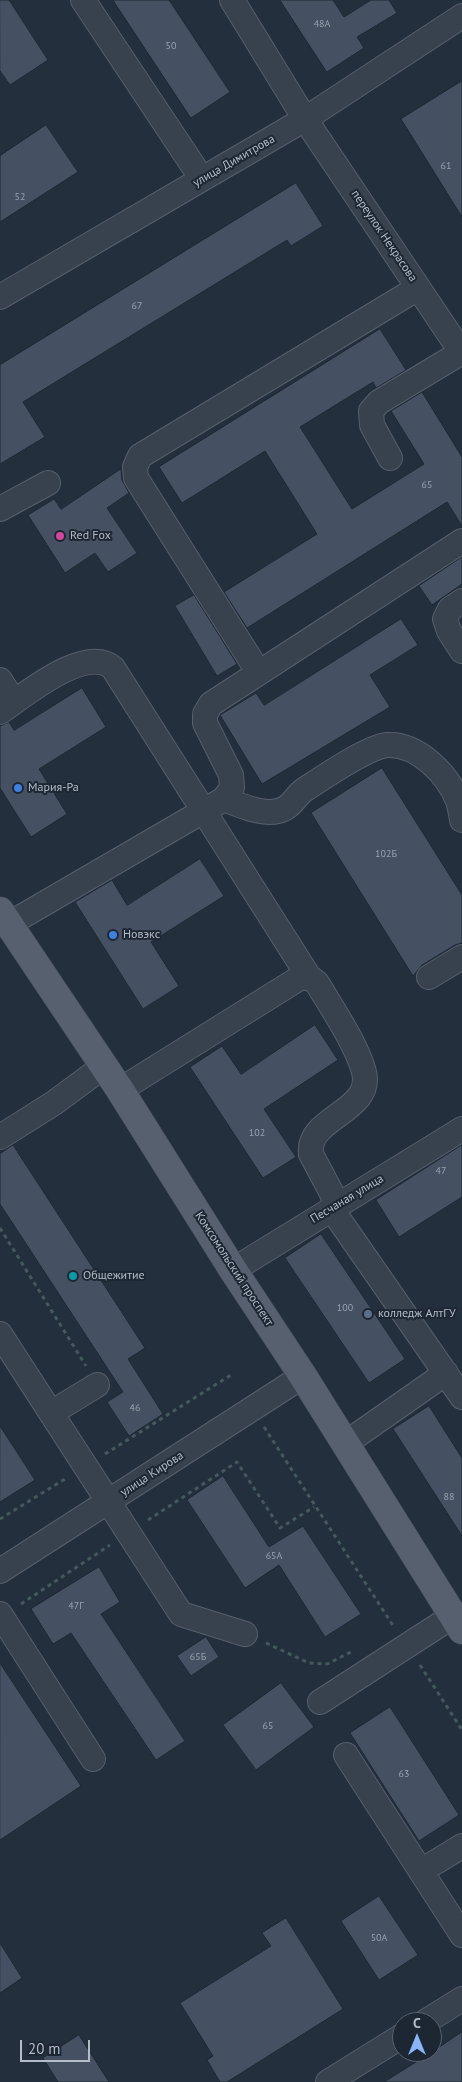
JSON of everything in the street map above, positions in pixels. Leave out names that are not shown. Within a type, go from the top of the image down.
[{"type":"main road","name":"Комсомольский проспект","points":[[4,918],[120,1090],[233,1270],[346,1443],[458,1623]]},
{"type":"street","points":[[83,0],[202,180]]},
{"type":"street","name":"переулок Некрасова","points":[[232,0],[305,120],[462,352]]},
{"type":"street","name":"улица Димитрова","points":[[0,297],[305,120],[462,16]]},
{"type":"street","points":[[259,673],[136,478],[135,467],[140,456],[418,288]]},
{"type":"street","points":[[390,458],[372,425],[371,411],[379,402],[462,352]]},
{"type":"street","points":[[0,509],[48,483]]},
{"type":"street","points":[[4,918],[214,804],[232,788],[231,775],[205,723],[205,714],[211,704],[462,541]]},
{"type":"street","points":[[462,601],[450,609],[444,619],[448,631],[462,651]]},
{"type":"street","points":[[0,680],[7,707],[78,663],[93,661],[107,663],[113,668],[214,804],[309,977],[317,983],[354,1048],[364,1073],[364,1088],[355,1102],[317,1134],[310,1147],[311,1154],[334,1206],[462,1397]]},
{"type":"street","points":[[214,804],[245,807],[269,813],[281,811],[292,805],[302,792],[371,750],[388,745],[409,748],[428,761],[446,780],[457,801],[462,820]]},
{"type":"street","points":[[429,977],[462,957]]},
{"type":"street","points":[[120,1090],[298,979],[309,977]]},
{"type":"street","points":[[0,1138],[54,1103],[104,1066]]},
{"type":"street","name":"Песчаная улица","points":[[233,1270],[334,1206],[462,1129]]},
{"type":"street","points":[[4,1350],[51,1413],[107,1503],[181,1614],[246,1634]]},
{"type":"street","points":[[346,1443],[446,1373]]},
{"type":"street","name":"улица Кирова","points":[[0,1571],[303,1376]]},
{"type":"street","points":[[51,1413],[97,1385]]},
{"type":"street","points":[[1,1615],[93,1759]]},
{"type":"street","points":[[320,1702],[397,1640],[458,1623]]},
{"type":"street","points":[[346,1755],[462,1935]]},
{"type":"street","points":[[421,1871],[462,1846]]},
{"type":"street","points":[[441,2012],[462,1999]]},
{"type":"street","points":[[328,2082],[392,2042]]},
{"type":"path","points":[[0,1228],[97,1385]]},
{"type":"path","points":[[0,1519],[231,1375]]},
{"type":"path","points":[[258,1419],[396,1629],[397,1640],[462,1730]]},
{"type":"path","points":[[1,1615],[237,1462],[280,1528],[314,1506]]},
{"type":"path","points":[[246,1634],[309,1663],[327,1664],[361,1646]]},
{"type":"building","points":[[0,0],[9,0],[48,60],[10,85],[0,71]]},
{"type":"building","points":[[113,0],[169,0],[230,92],[191,118]]},
{"type":"building","points":[[280,0],[333,0],[344,17],[371,0],[389,0],[397,13],[357,37],[364,48],[327,72]]},
{"type":"building","points":[[462,81],[462,217],[401,119]]},
{"type":"building","points":[[46,125],[78,172],[0,222],[0,156]]},
{"type":"building","points":[[296,183],[323,226],[291,246],[287,240],[23,402],[45,437],[0,464],[0,365]]},
{"type":"building","points":[[380,329],[406,370],[376,388],[373,382],[300,427],[352,509],[424,464],[391,411],[422,392],[462,457],[462,526],[447,502],[247,628],[224,592],[317,534],[265,451],[182,503],[159,467]]},
{"type":"building","points":[[121,469],[122,480],[129,493],[107,508],[137,553],[108,572],[95,553],[65,573],[28,515],[54,499],[61,509]]},
{"type":"building","points":[[462,557],[462,584],[432,605],[419,586]]},
{"type":"building","points":[[194,595],[237,664],[217,676],[175,606]]},
{"type":"building","points":[[401,619],[418,645],[370,675],[390,707],[262,784],[220,715],[256,693],[264,705]]},
{"type":"building","points":[[82,688],[106,727],[39,769],[67,814],[31,837],[0,788],[0,726],[9,722],[14,730]]},
{"type":"building","points":[[382,768],[462,895],[462,943],[455,945],[422,965],[413,976],[311,813]]},
{"type":"building","points":[[200,859],[224,896],[151,942],[179,986],[143,1009],[75,902],[112,880],[127,905]]},
{"type":"building","points":[[315,1025],[338,1060],[264,1109],[296,1157],[263,1178],[190,1067],[222,1046],[241,1074]]},
{"type":"building","name":"Общежитие","points":[[13,1145],[145,1348],[128,1359],[163,1414],[129,1436],[107,1402],[123,1392],[0,1204],[0,1154]]},
{"type":"building","points":[[462,1145],[462,1197],[399,1237],[376,1200]]},
{"type":"building","points":[[321,1234],[405,1359],[369,1383],[285,1258]]},
{"type":"building","points":[[429,1406],[462,1458],[462,1536],[393,1429]]},
{"type":"building","points":[[0,1426],[35,1480],[0,1502]]},
{"type":"building","points":[[223,1476],[269,1547],[303,1526],[361,1614],[325,1637],[279,1565],[245,1588],[187,1500]]},
{"type":"building","points":[[99,1567],[120,1602],[101,1614],[185,1741],[156,1760],[71,1633],[53,1644],[31,1609]]},
{"type":"building","points":[[206,1637],[219,1657],[191,1676],[177,1656]]},
{"type":"building","points":[[0,1663],[81,1786],[0,1840]]},
{"type":"building","points":[[281,1683],[314,1727],[256,1770],[223,1725]]},
{"type":"building","points":[[390,1707],[459,1815],[419,1841],[350,1733]]},
{"type":"building","points":[[379,1896],[418,1955],[379,1980],[341,1921]]},
{"type":"building","points":[[286,1918],[343,2009],[227,2082],[220,2082],[207,2060],[213,2056],[180,2003],[271,1946],[262,1933]]},
{"type":"building","points":[[0,1943],[22,1978],[0,1993]]},
{"type":"building","points":[[462,2032],[462,2082],[384,2082],[416,2062],[442,2062],[442,2045]]},
{"type":"building","points":[[79,2035],[109,2082],[58,2082],[43,2058]]},
{"type":"place","name":"Red Fox","points":[[60,536]]},
{"type":"place","name":"Мария-Ра","points":[[18,788]]},
{"type":"place","name":"Новэкс","points":[[113,935]]},
{"type":"place","name":"Общежитие","points":[[73,1276]]},
{"type":"place","name":"колледж АлтГУ","points":[[368,1314]]}]
